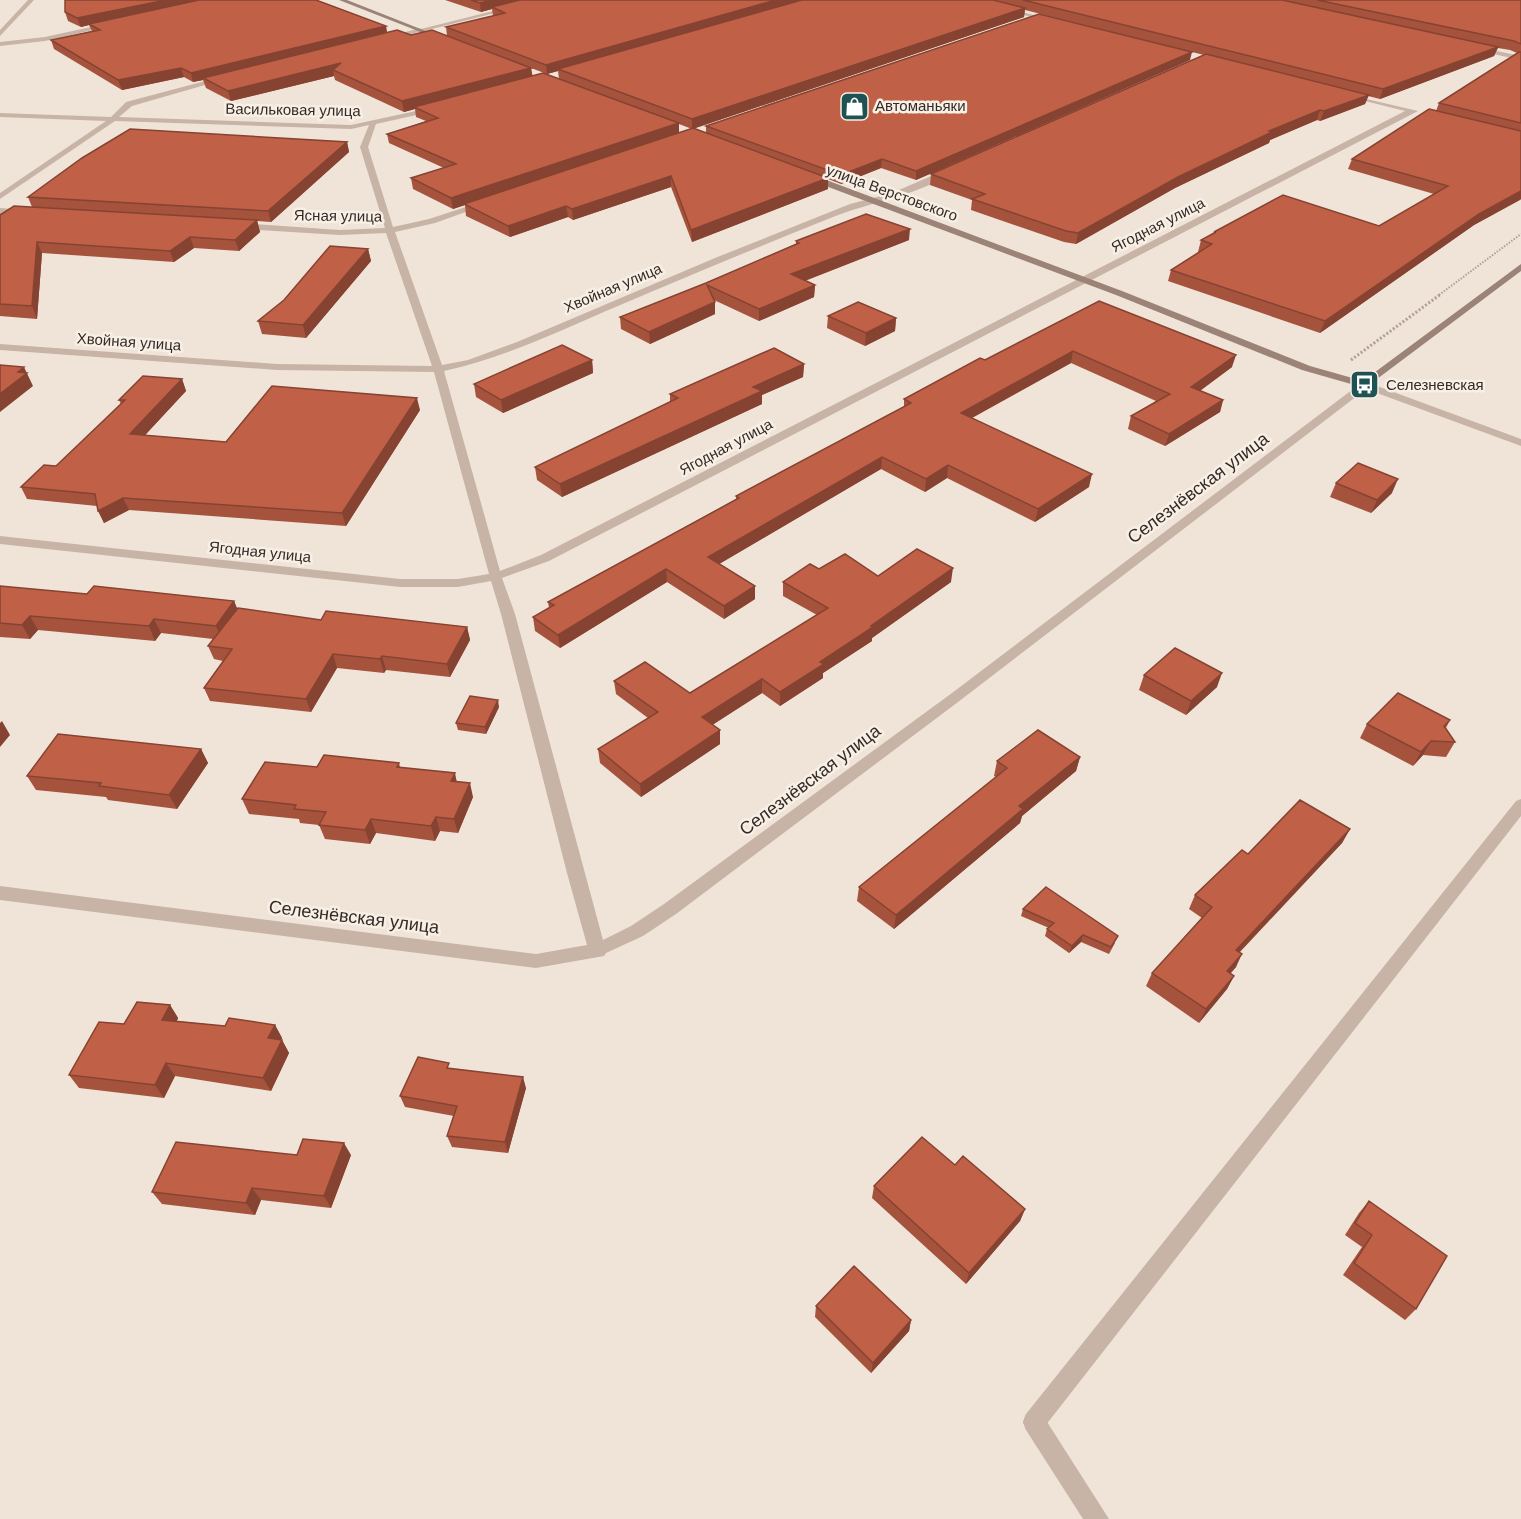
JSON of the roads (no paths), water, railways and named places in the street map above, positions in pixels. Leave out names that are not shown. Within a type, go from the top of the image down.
[{"type":"street","points":[[0,34],[31,0]]},
{"type":"street","points":[[342,0],[454,44]]},
{"type":"street","points":[[383,39],[544,0]]},
{"type":"street","points":[[971,0],[1060,22]]},
{"type":"street","points":[[1016,24],[1038,17]]},
{"type":"street","points":[[0,44],[45,39],[115,24]]},
{"type":"street","points":[[1474,48],[1521,58]]},
{"type":"street","points":[[0,197],[135,101],[234,76]]},
{"type":"street","name":"Ягодная улица","points":[[0,540],[400,583],[456,584],[496,578],[545,558],[1083,279],[1415,112],[1334,92]]},
{"type":"street","name":"Васильковая улица","points":[[0,115],[351,127],[373,124],[444,106]]},
{"type":"street","points":[[373,124],[364,147],[390,231],[438,369],[508,614],[575,873],[598,951]]},
{"type":"street","name":"Хвойная улица","points":[[0,347],[278,367],[438,369],[478,360],[521,344],[718,260],[871,200],[895,195],[959,167]]},
{"type":"street","name":"улица Верстовского","points":[[797,172],[1083,279],[1329,376],[1365,385]]},
{"type":"street","name":"Ясная улица","points":[[226,225],[354,232],[390,231],[416,226],[497,200]]},
{"type":"street","points":[[0,211],[39,213]]},
{"type":"street","name":"Селезнёвская улица","points":[[0,893],[536,961],[598,951],[635,934],[680,902],[957,696],[1521,267]]},
{"type":"street","points":[[1365,385],[1521,443]]},
{"type":"street","points":[[1097,1519],[1034,1422],[1521,805]]},
{"type":"place","name":"Автоманьяки","points":[[854,106]]},
{"type":"place","name":"Селезневская","points":[[1365,385]]}]
